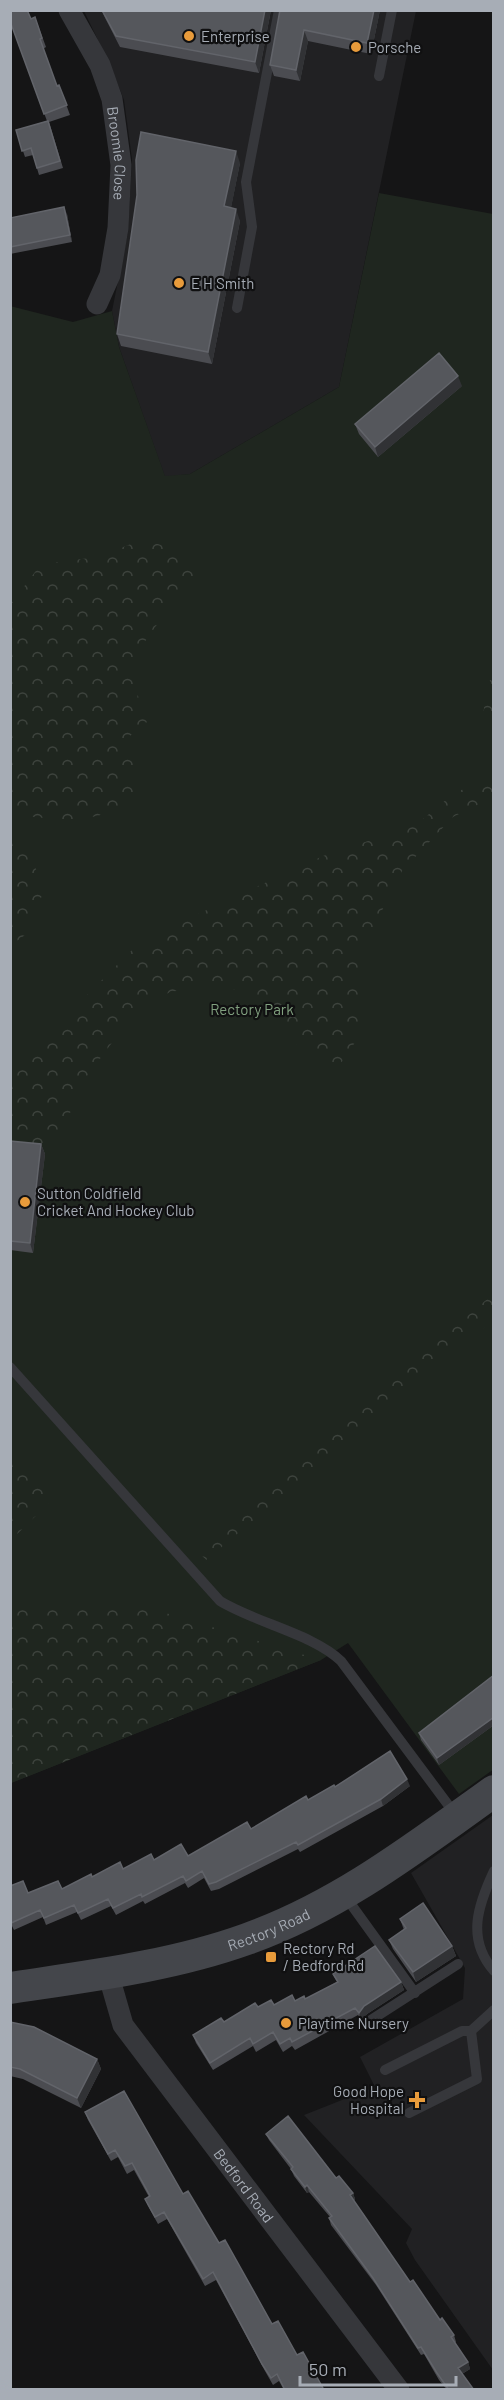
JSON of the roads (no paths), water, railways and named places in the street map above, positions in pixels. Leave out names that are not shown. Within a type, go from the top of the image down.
[{"type":"street","name":"Broomie Close","points":[[69,10],[100,64],[112,99],[121,165],[118,228],[110,275],[97,304]]},
{"type":"street","name":"Rectory Road","points":[[10,1988],[169,1961],[247,1939],[294,1920],[397,1860],[494,1791]]},
{"type":"street","name":"Bedford Road","points":[[108,1973],[123,2025],[399,2390]]},
{"type":"lane","points":[[237,308],[252,227],[246,182],[279,10]]},
{"type":"lane","points":[[379,76],[392,10]]},
{"type":"lane","points":[[10,1367],[220,1601],[241,1614],[320,1646],[341,1661],[457,1817]]},
{"type":"lane","points":[[494,1871],[481,1899],[477,1927],[478,1945],[494,1971]]},
{"type":"lane","points":[[343,1893],[415,1993]]},
{"type":"lane","points":[[371,2020],[458,1964]]},
{"type":"lane","points":[[385,2070],[462,2031],[471,2031],[494,2010]]},
{"type":"lane","points":[[409,2113],[477,2079],[471,2031]]},
{"type":"place","name":"Enterprise","points":[[189,36]]},
{"type":"place","name":"Porsche","points":[[356,47]]},
{"type":"place","name":"E H Smith","points":[[179,283]]},
{"type":"place","name":"Sutton Coldfield Cricket And Hockey Club","points":[[25,1202]]},
{"type":"place","name":"Rectory Rd / Bedford Rd","points":[[271,1957]]},
{"type":"place","name":"Playtime Nursery","points":[[286,2023]]},
{"type":"place","name":"Good Hope Hospital","points":[[417,2100]]},
{"type":"park label","name":"Rectory Park","points":[[252,1009]]}]
